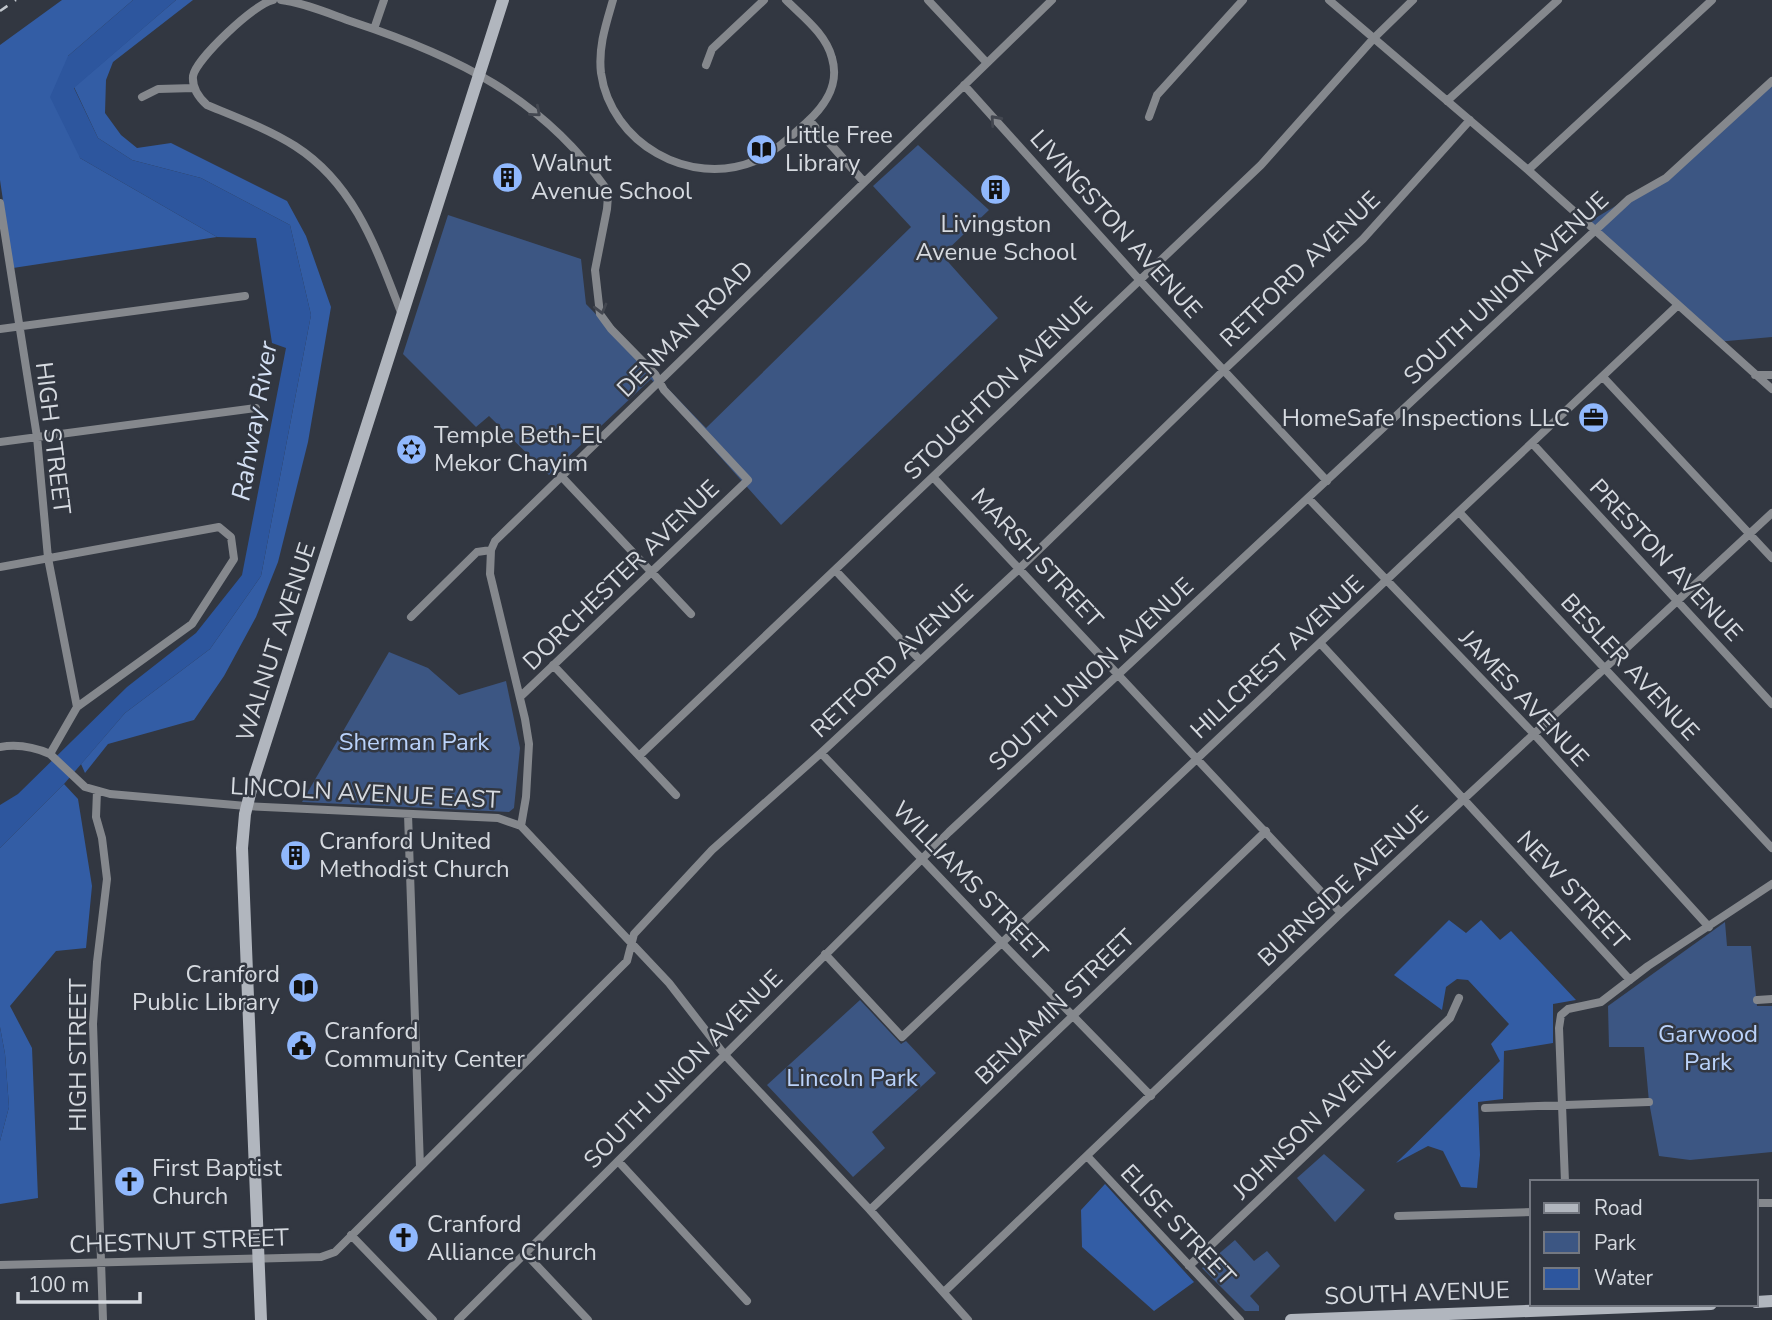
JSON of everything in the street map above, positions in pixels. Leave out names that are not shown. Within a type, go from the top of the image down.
[{"type":"street","points":[[273,0],[265,1],[249,13],[197,65],[194,88],[207,105],[292,145],[312,158],[331,176],[364,222],[402,315]]},
{"type":"street","points":[[281,0],[374,29],[480,74],[508,90],[543,117],[606,187],[607,209],[595,270],[600,314],[660,382]]},
{"type":"street","points":[[374,29],[384,0]]},
{"type":"street","name":"WALNUT AVENUE","points":[[261,1320],[242,848],[246,806],[503,0]]},
{"type":"street","points":[[613,0],[600,51],[604,86],[618,117],[632,135],[650,150],[671,161],[711,169],[734,167],[766,155],[819,111],[829,95],[834,78],[833,60],[823,38],[786,0]]},
{"type":"street","points":[[706,65],[712,49],[764,0]]},
{"type":"street","points":[[928,0],[987,63]]},
{"type":"street","name":"DENMAN ROAD","points":[[491,550],[500,534],[1052,0]]},
{"type":"street","points":[[1149,117],[1157,95],[1243,0]]},
{"type":"street","points":[[1329,0],[1528,170],[1772,390]]},
{"type":"street","name":"STOUGHTON AVENUE","points":[[639,756],[1261,165],[1374,38],[1413,0]]},
{"type":"street","points":[[1447,101],[1558,0]]},
{"type":"street","points":[[1528,170],[1712,0]]},
{"type":"street","name":"SOUTH UNION AVENUE","points":[[458,1320],[922,859],[1119,673],[1629,199],[1667,178],[1772,80]]},
{"type":"street","name":"LIVINGSTON AVENUE","points":[[964,85],[1327,481]]},
{"type":"street","points":[[142,97],[158,89],[194,88]]},
{"type":"street","points":[[809,120],[864,182]]},
{"type":"street","name":"RETFORD AVENUE","points":[[351,1235],[627,961],[634,934],[712,850],[1020,568],[1363,239],[1470,120]]},
{"type":"street","name":"HIGH STREET","points":[[0,202],[37,437],[48,558],[77,706]]},
{"type":"street","points":[[0,329],[244,296]]},
{"type":"street","name":"HILLCREST AVENUE","points":[[825,954],[902,1037],[1678,305]]},
{"type":"street","points":[[1755,375],[1772,374]]},
{"type":"street","points":[[1603,377],[1772,558]]},
{"type":"street","name":"DORCHESTER AVENUE","points":[[520,697],[748,480],[660,382]]},
{"type":"street","points":[[0,442],[256,408]]},
{"type":"street","name":"PRESTON AVENUE","points":[[1532,443],[1772,704]]},
{"type":"street","points":[[561,476],[691,614]]},
{"type":"street","name":"MARSH STREET","points":[[933,477],[1341,913]]},
{"type":"street","name":"JAMES AVENUE","points":[[1308,498],[1534,734],[1709,927]]},
{"type":"street","name":"BESLER AVENUE","points":[[1459,512],[1772,848]]},
{"type":"street","name":"BURNSIDE AVENUE","points":[[944,1292],[1341,913],[1772,513]]},
{"type":"street","points":[[0,567],[219,527],[231,537],[234,559],[192,624],[77,706],[51,755],[23,746],[0,747]]},
{"type":"street","points":[[411,617],[477,552],[491,550],[490,574],[520,697],[528,744],[529,767],[521,826]]},
{"type":"street","points":[[835,570],[920,660]]},
{"type":"street","name":"NEW STREET","points":[[1320,643],[1630,980],[1601,1002],[1568,1009],[1561,1015],[1559,1028],[1565,1180]]},
{"type":"street","points":[[553,666],[676,795]]},
{"type":"street","name":"WILLIAMS STREET","points":[[821,753],[1151,1096]]},
{"type":"street","name":"LINCOLN AVENUE EAST","points":[[51,755],[76,780],[97,791],[246,806],[498,818],[521,826],[668,983],[724,1055],[870,1210],[968,1320]]},
{"type":"street","name":"HIGH STREET","points":[[97,791],[96,817],[102,838],[107,879],[93,1024],[103,1320]]},
{"type":"street","points":[[408,814],[420,1167]]},
{"type":"street","name":"BENJAMIN STREET","points":[[870,1210],[1266,831]]},
{"type":"street","points":[[1630,980],[1772,884]]},
{"type":"street","name":"JOHNSON AVENUE","points":[[1189,1266],[1450,1018],[1459,998]]},
{"type":"street","points":[[1757,1000],[1772,999]]},
{"type":"street","points":[[1485,1108],[1649,1102]]},
{"type":"street","name":"ELISE STREET","points":[[1087,1156],[1240,1320]]},
{"type":"street","points":[[618,1161],[747,1301]]},
{"type":"street","points":[[1398,1216],[1530,1212]]},
{"type":"street","points":[[351,1235],[433,1320]]},
{"type":"street","name":"CHESTNUT STREET","points":[[0,1265],[321,1257],[335,1252],[351,1235]]},
{"type":"street","points":[[525,1253],[588,1320]]},
{"type":"street","name":"SOUTH AVENUE","points":[[1292,1320],[1571,1306]]},
{"type":"green space","points":[[1772,83],[1772,337],[1716,342],[1587,223],[1683,166]]},
{"type":"green space","points":[[918,145],[989,210],[942,255],[998,318],[781,525],[651,379],[549,475],[489,416],[476,427],[403,354],[448,215],[581,259],[586,304],[706,428],[911,227],[873,186]]},
{"type":"green space","name":"Sherman Park","points":[[389,652],[428,668],[459,695],[506,681],[520,748],[514,808],[509,812],[302,802]]},
{"type":"green space","name":"Garwood Park","points":[[1725,922],[1727,946],[1751,946],[1757,1006],[1772,1006],[1772,1152],[1690,1160],[1659,1156],[1649,1102],[1644,1047],[1609,1047],[1608,1006]]},
{"type":"green space","name":"Lincoln Park","points":[[860,1000],[901,1044],[906,1041],[936,1073],[872,1132],[885,1148],[853,1177],[767,1085]]},
{"type":"green space","points":[[1324,1154],[1365,1190],[1335,1222],[1297,1178]]},
{"type":"green space","points":[[1235,1240],[1254,1261],[1267,1251],[1280,1266],[1250,1296],[1259,1306],[1259,1311],[1245,1311],[1202,1268]]},
{"type":"shaded area","points":[[62,0],[133,0],[68,56],[80,158],[217,237],[13,268],[0,180],[0,45]]},
{"type":"shaded area","points":[[176,0],[193,0],[113,62],[106,80],[105,113],[121,135],[137,148],[171,143],[287,201],[306,236],[331,307],[308,442],[278,562],[256,617],[224,676],[194,720],[108,744],[85,773],[81,764],[125,713],[210,649],[261,576],[311,315],[290,225],[201,178],[132,160],[98,138],[74,87]]},
{"type":"shaded area","points":[[64,784],[78,799],[92,886],[86,948],[56,951],[10,1006],[32,1048],[38,1198],[0,1204],[0,1141],[9,1107],[0,1027],[0,848]]},
{"type":"shaded area","points":[[1449,920],[1466,933],[1481,920],[1500,940],[1511,931],[1576,1000],[1553,1004],[1553,1043],[1504,1051],[1503,1099],[1478,1102],[1480,1155],[1477,1188],[1461,1187],[1443,1151],[1428,1146],[1396,1163],[1500,1061],[1491,1044],[1509,1024],[1468,980],[1457,979],[1446,987],[1442,1010],[1394,975]]},
{"type":"shaded area","points":[[1105,1184],[1194,1282],[1154,1311],[1082,1247],[1081,1210]]},
{"type":"water","points":[[133,0],[176,0],[74,88],[98,138],[132,160],[201,178],[290,225],[311,315],[261,576],[210,649],[125,713],[64,784],[0,848],[0,805],[18,794],[127,687],[196,633],[242,575],[286,348],[272,343],[256,238],[217,237],[80,158],[50,97],[68,56]]},
{"type":"water","points":[[0,1027],[9,1107],[0,1141]]},
{"type":"railway","points":[[0,11],[16,0]]},
{"type":"place","name":"Little Free Library","points":[[762,149]]},
{"type":"place","name":"Walnut Avenue School","points":[[508,177]]},
{"type":"place","name":"Livingston Avenue School","points":[[996,190]]},
{"type":"place","name":"HomeSafe Inspections LLC","points":[[1593,418]]},
{"type":"place","name":"Temple Beth-El Mekor Chayim","points":[[411,449]]},
{"type":"place","name":"Cranford United Methodist Church","points":[[296,855]]},
{"type":"place","name":"Cranford Public Library","points":[[303,988]]},
{"type":"place","name":"Cranford Community Center","points":[[301,1045]]},
{"type":"place","name":"First Baptist Church","points":[[129,1182]]},
{"type":"place","name":"Cranford Alliance Church","points":[[404,1238]]},
{"type":"water label","name":"Rahway River","points":[[254,421]]}]
